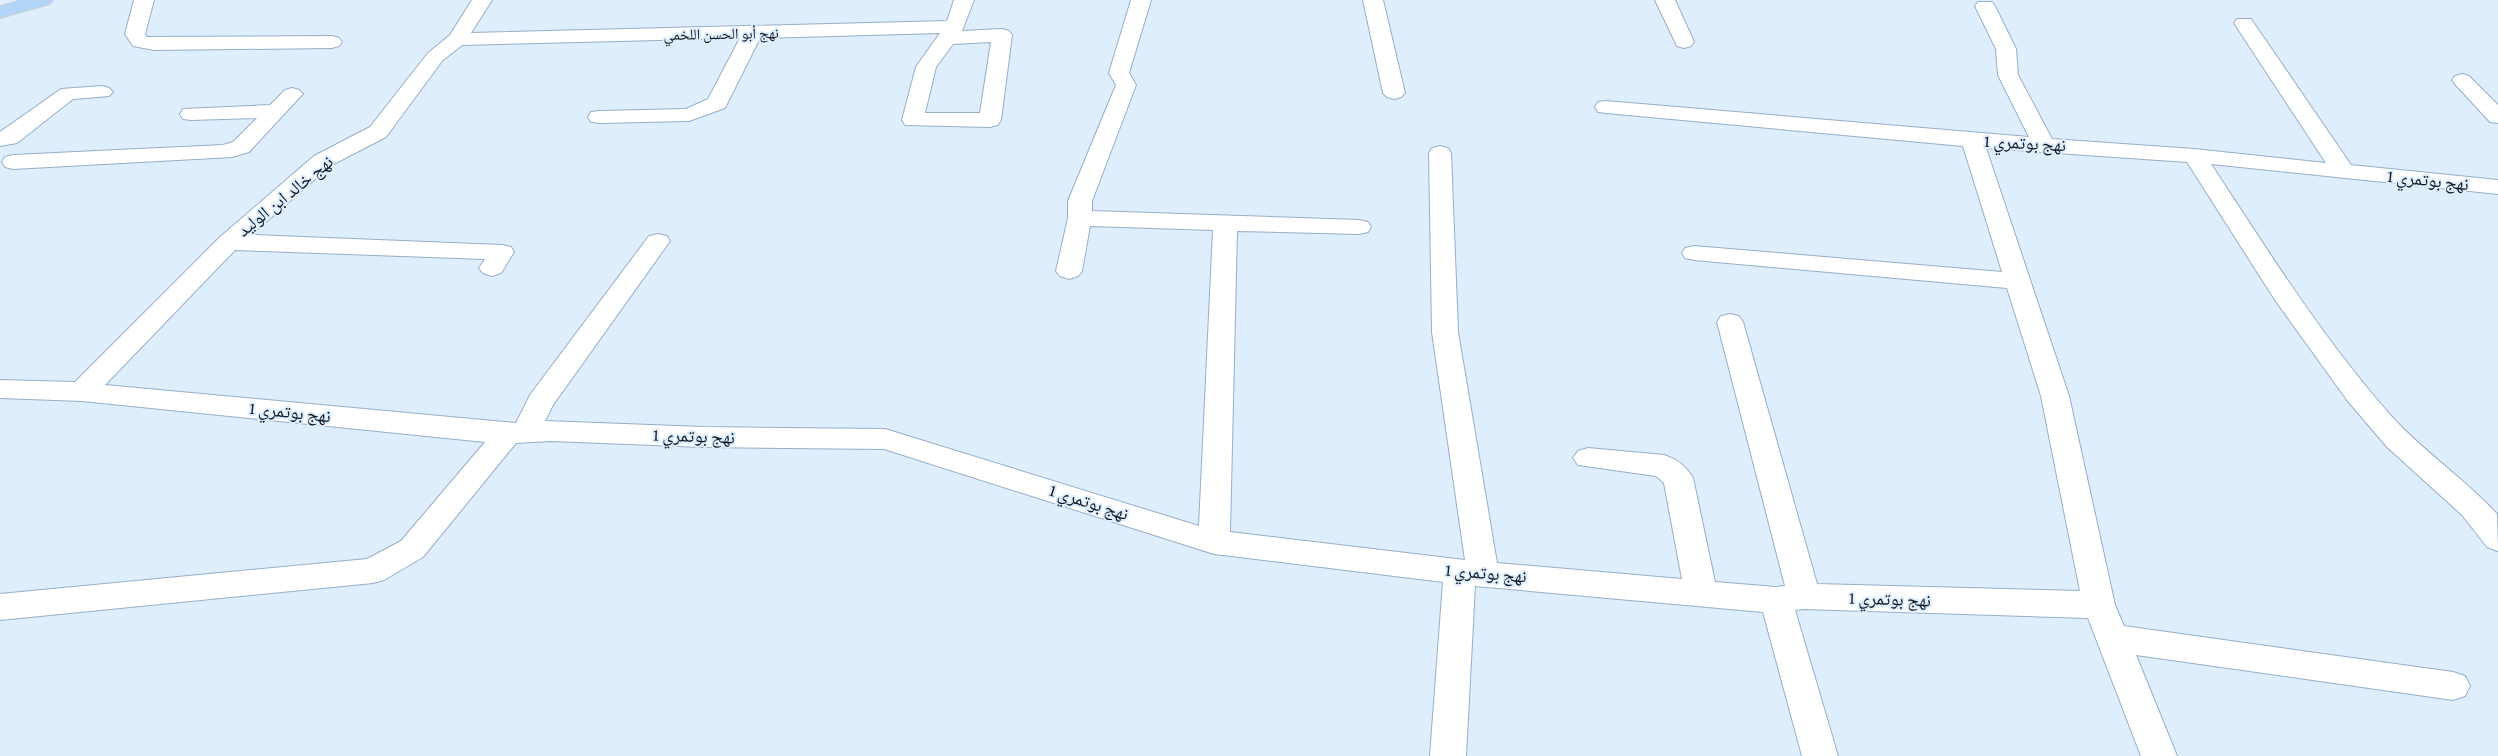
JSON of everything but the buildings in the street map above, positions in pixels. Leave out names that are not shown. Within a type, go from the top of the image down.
[{"type":"main road","points":[[0,12],[43,0]]},
{"type":"street","points":[[144,0],[135,34],[140,42],[332,42]]},
{"type":"street","name":"نهج خالد ابن الوليد","points":[[82,392],[229,242],[322,161],[378,132],[435,57],[458,39],[482,0]]},
{"type":"street","points":[[951,33],[964,0]]},
{"type":"street","points":[[1069,271],[1080,218],[1080,201],[1126,84],[1119,73],[1141,0]]},
{"type":"street","points":[[1373,0],[1394,93]]},
{"type":"street","points":[[1664,0],[1684,42]]},
{"type":"street","points":[[1985,6],[2006,48],[2008,75],[2043,144]]},
{"type":"street","points":[[2244,24],[2344,172]]},
{"type":"street","points":[[599,117],[689,116],[716,103],[752,33]]},
{"type":"street","name":"نهج أبو الحسن اللخمي","points":[[458,39],[752,33],[951,33],[1002,36],[990,120],[912,120],[926,68],[951,33]]},
{"type":"street","points":[[2462,80],[2498,117]]},
{"type":"street","points":[[4,154],[68,93],[102,92]]},
{"type":"street","points":[[4,154],[224,152],[241,147],[292,94]]},
{"type":"street","points":[[1606,107],[1972,140]]},
{"type":"street","points":[[191,114],[276,111]]},
{"type":"street","name":"نهج بوتمري 1","points":[[2159,756],[2099,604],[2055,396],[1972,140],[2194,156],[2498,187]]},
{"type":"street","points":[[1440,153],[1445,332],[1472,572],[1448,756]]},
{"type":"street","points":[[2194,156],[2311,332],[2362,400],[2413,456],[2470,505],[2498,539]]},
{"type":"street","points":[[1080,218],[1359,227]]},
{"type":"street","points":[[1214,542],[1225,223]]},
{"type":"street","points":[[0,607],[373,571],[412,549],[517,433],[658,241]]},
{"type":"street","points":[[229,242],[502,252],[492,268]]},
{"type":"street","points":[[1694,253],[2018,281]]},
{"type":"street","points":[[1730,322],[1790,598],[1820,756]]},
{"type":"street","name":"نهج بوتمري 1","points":[[0,390],[82,392],[517,433],[551,431],[703,437],[885,439],[1214,542],[1472,572],[1701,593],[1790,598],[2099,604]]},
{"type":"street","points":[[1588,458],[1664,466],[1678,478],[1701,593]]},
{"type":"street","points":[[2111,638],[2453,686]]}]
